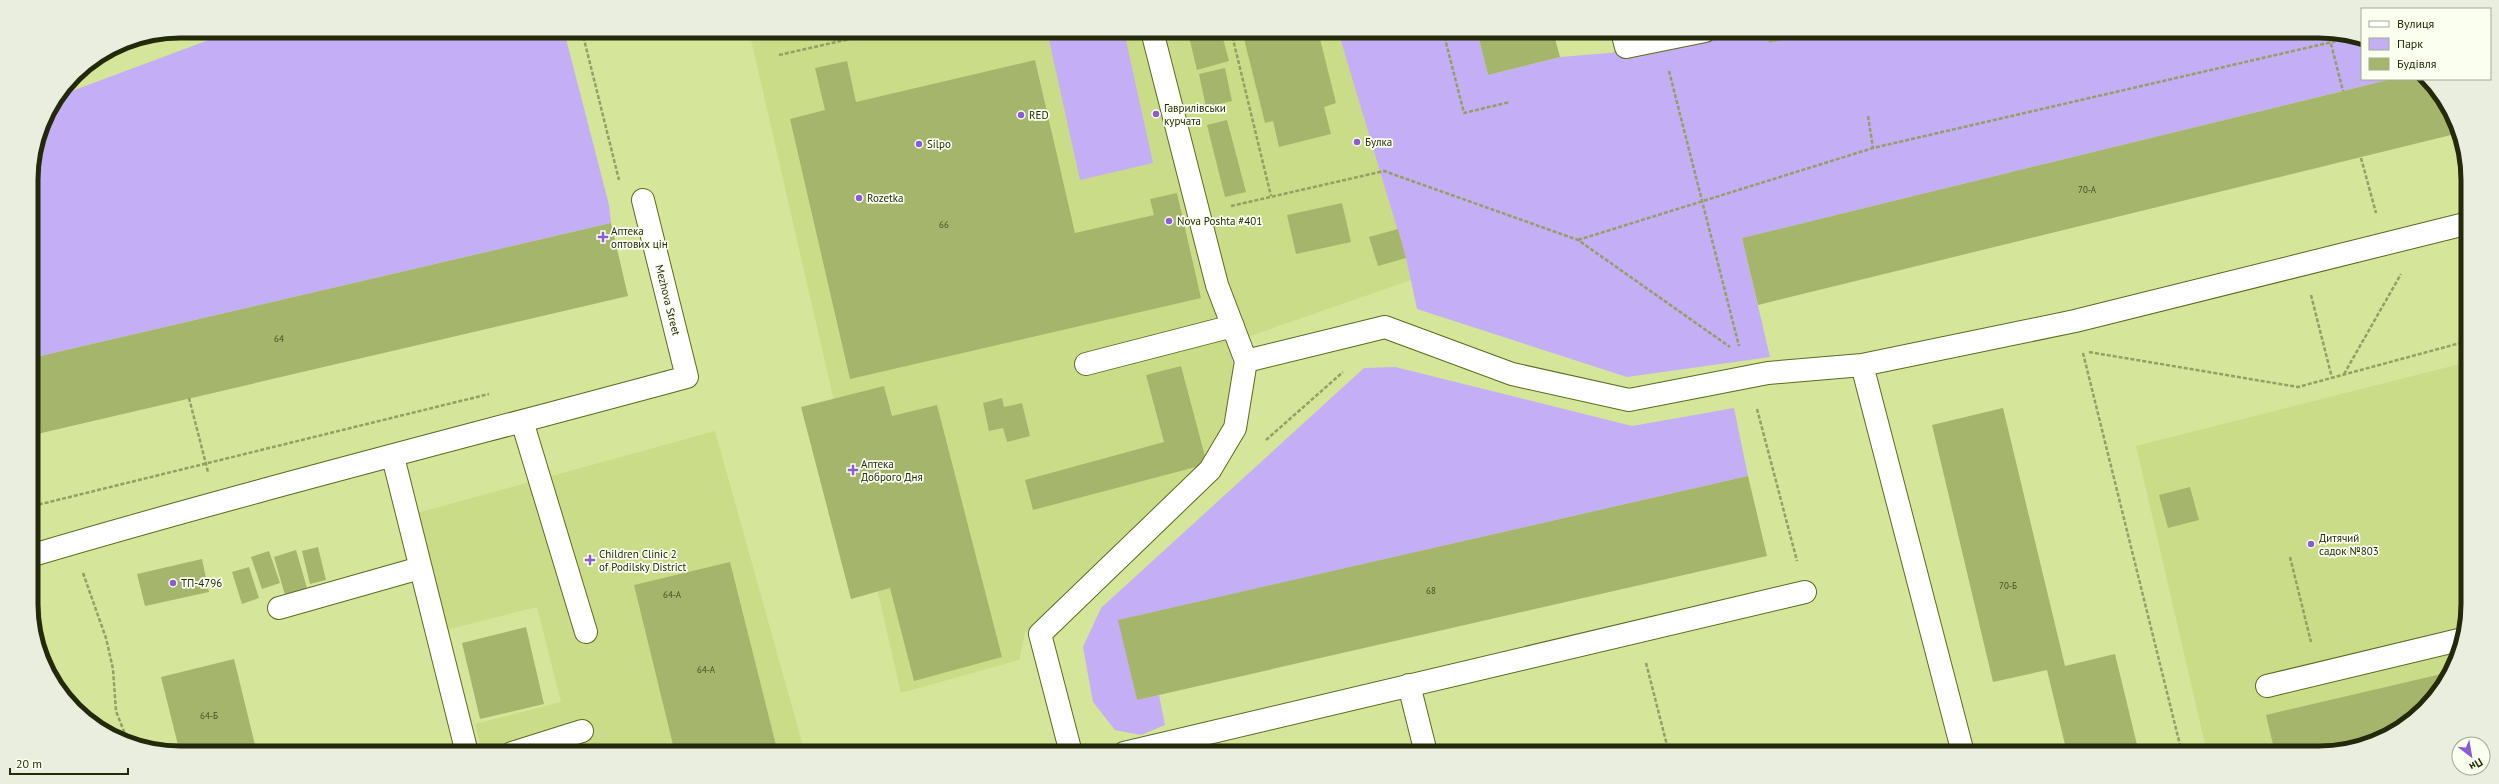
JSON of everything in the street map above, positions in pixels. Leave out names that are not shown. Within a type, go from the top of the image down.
[{"type":"lane","points":[[1069,746],[1040,634],[1210,470],[1235,428],[1246,361],[1217,285],[1201,214],[1154,38]]},
{"type":"lane","points":[[1624,38],[1626,47],[1671,38]]},
{"type":"lane","name":"Mezhova Street","points":[[522,421],[687,377],[642,200]]},
{"type":"lane","points":[[1246,361],[1385,327],[1512,374],[1629,400],[1768,373],[1862,365],[2075,321],[2302,263],[2461,225]]},
{"type":"lane","points":[[1086,364],[1233,326]]},
{"type":"lane","points":[[1862,365],[1961,746]]},
{"type":"lane","points":[[38,554],[215,501],[393,457],[522,421],[586,632]]},
{"type":"lane","points":[[393,457],[465,746]]},
{"type":"lane","points":[[279,608],[420,568]]},
{"type":"lane","points":[[1153,746],[1805,592]]},
{"type":"lane","points":[[2266,686],[2456,641]]},
{"type":"lane","points":[[1409,685],[1424,746]]},
{"type":"lane","points":[[534,746],[582,731]]},
{"type":"path","points":[[584,38],[619,184]]},
{"type":"path","points":[[835,38],[836,42]]},
{"type":"path","points":[[779,55],[854,38]]},
{"type":"path","points":[[1233,38],[1271,196]]},
{"type":"path","points":[[1445,38],[1464,113],[1510,102]]},
{"type":"path","points":[[2329,38],[2343,91]]},
{"type":"path","points":[[1661,40],[1703,199],[1741,354]]},
{"type":"path","points":[[1578,240],[1703,199],[1873,148],[2342,40]]},
{"type":"path","points":[[1868,116],[1873,148]]},
{"type":"path","points":[[2361,158],[2384,244]]},
{"type":"path","points":[[1201,214],[1271,196],[1384,171],[1578,240],[1768,373]]},
{"type":"path","points":[[2302,263],[2332,378]]},
{"type":"path","points":[[2344,374],[2402,271]]},
{"type":"path","points":[[2180,746],[2082,351],[2298,387],[2461,343]]},
{"type":"path","points":[[1260,446],[1349,366]]},
{"type":"path","points":[[38,505],[491,394]]},
{"type":"path","points":[[189,398],[215,501]]},
{"type":"path","points":[[1756,407],[1805,592]]},
{"type":"path","points":[[73,544],[106,638],[113,669],[116,711],[125,735]]},
{"type":"path","points":[[2290,557],[2318,673]]},
{"type":"path","points":[[1638,631],[1667,746]]},
{"type":"shaded area","points":[[751,38],[1359,38],[1420,277],[1230,343],[1235,382],[1210,467],[1025,633],[1019,660],[901,693]]},
{"type":"shaded area","name":"Дитячий садок №803","points":[[2461,364],[2460,623],[2450,659],[2432,691],[2420,705],[2406,717],[2374,735],[2338,745],[2205,746],[2136,446]]},
{"type":"shaded area","name":"Children Clinic 2 of Podilsky District","points":[[715,431],[803,746],[480,746],[475,724],[561,702],[537,607],[446,630],[417,513]]},
{"type":"green space","points":[[214,38],[566,38],[609,205],[611,223],[38,357],[38,170],[43,143],[49,125],[67,93]]},
{"type":"green space","points":[[1049,38],[1126,38],[1153,163],[1080,180]]},
{"type":"green space","points":[[1340,38],[1479,38],[1488,75],[1560,57],[1610,53],[1671,38],[2329,38],[2361,45],[2361,80],[2388,80],[1742,238],[1770,357],[1627,377],[1417,309],[1406,258]]},
{"type":"green space","points":[[1395,367],[1632,426],[1734,408],[1748,476],[1119,620],[1137,700],[1159,695],[1165,725],[1141,735],[1115,730],[1093,702],[1083,647],[1101,608],[1364,368]]},
{"type":"building","points":[[1189,38],[1223,38],[1229,61],[1197,70]]},
{"type":"building","points":[[1244,38],[1320,38],[1336,103],[1324,107],[1331,134],[1279,147],[1273,121],[1265,123]]},
{"type":"building","points":[[1479,38],[1555,38],[1560,57],[1488,75]]},
{"type":"building","points":[[1768,38],[1792,38],[1769,43]]},
{"type":"building","points":[[1035,60],[1075,233],[1154,215],[1150,199],[1177,193],[1201,298],[850,379],[790,119],[825,110],[815,68],[847,61],[856,102]]},
{"type":"building","points":[[1225,68],[1232,101],[1206,107],[1199,74]]},
{"type":"building","points":[[2388,80],[2421,80],[2432,93],[2442,109],[2453,134],[1758,305],[1742,238]]},
{"type":"building","points":[[1227,120],[1246,192],[1225,197],[1207,125]]},
{"type":"building","points":[[1342,203],[1351,242],[1296,254],[1287,215]]},
{"type":"building","points":[[611,223],[628,296],[38,434],[38,357]]},
{"type":"building","points":[[1398,229],[1406,258],[1378,266],[1369,237]]},
{"type":"building","points":[[1181,366],[1207,464],[1033,510],[1025,480],[1164,442],[1146,375]]},
{"type":"building","points":[[884,386],[892,416],[937,405],[1002,657],[914,681],[890,588],[851,599],[801,407]]},
{"type":"building","points":[[1002,398],[1004,407],[1022,403],[1030,436],[1007,442],[1003,428],[989,431],[983,403]]},
{"type":"building","points":[[2003,408],[2065,666],[2115,654],[2137,746],[2065,746],[2047,670],[1993,682],[1932,425]]},
{"type":"building","points":[[1748,476],[1767,556],[1137,700],[1118,620]]},
{"type":"building","points":[[2190,487],[2199,520],[2168,528],[2159,495]]},
{"type":"building","points":[[318,547],[326,580],[310,584],[302,551]]},
{"type":"building","points":[[296,550],[307,588],[285,595],[274,557]]},
{"type":"building","points":[[269,551],[280,583],[262,589],[251,557]]},
{"type":"building","name":"ТП-4796","points":[[202,559],[209,592],[145,606],[137,574]]},
{"type":"building","points":[[730,562],[776,746],[673,746],[634,585]]},
{"type":"building","points":[[249,567],[259,598],[242,604],[232,572]]},
{"type":"building","points":[[526,627],[544,704],[480,719],[462,643]]},
{"type":"building","points":[[234,659],[255,746],[178,746],[161,677]]},
{"type":"building","points":[[2443,674],[2432,691],[2420,705],[2406,717],[2374,735],[2356,741],[2329,746],[2273,746],[2266,715]]},
{"type":"place","name":"Гаврилівськи курчата","points":[[1156,114]]},
{"type":"place","name":"RED","points":[[1021,115]]},
{"type":"place","name":"Булка","points":[[1357,142]]},
{"type":"place","name":"Silpo","points":[[919,144]]},
{"type":"place","name":"Rozetka","points":[[859,198]]},
{"type":"place","name":"Nova Poshta #401","points":[[1169,221]]},
{"type":"place","name":"Аптека оптових цін","points":[[603,237]]},
{"type":"place","name":"Аптека Доброго Дня","points":[[853,470]]},
{"type":"place","name":"Дитячий садок №803","points":[[2311,544]]},
{"type":"place","name":"Children Clinic 2 of Podilsky District","points":[[590,560]]},
{"type":"place","name":"ТП-4796","points":[[173,583]]}]
